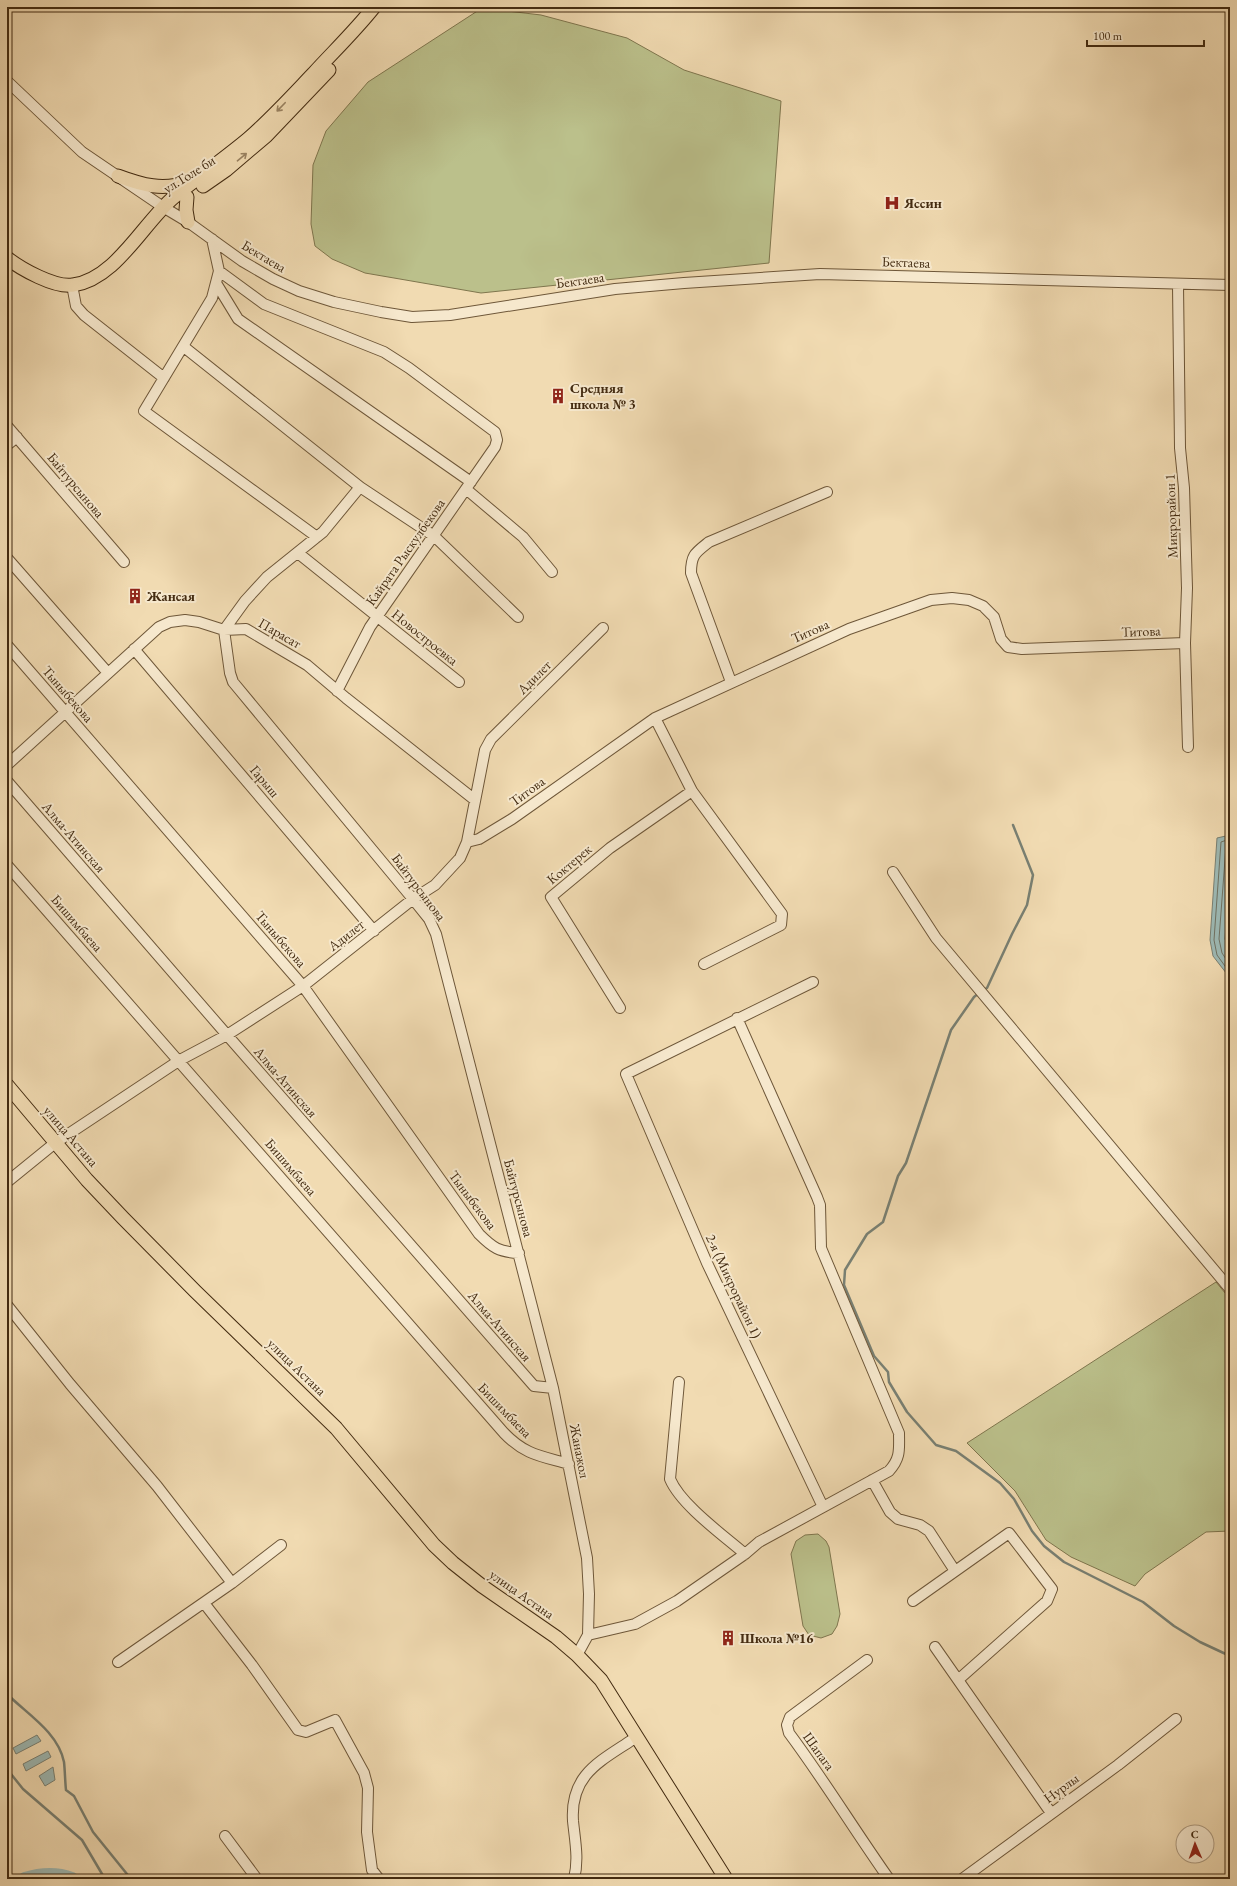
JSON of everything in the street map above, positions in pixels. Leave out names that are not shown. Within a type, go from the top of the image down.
[{"type":"main road","name":"ул.Толе би","points":[[163,208],[260,129],[357,27],[374,7]]},
{"type":"main road","name":"ул.Толе би","points":[[163,208],[179,203],[226,170],[266,136],[363,33],[384,7]]},
{"type":"main road","points":[[118,176],[144,185],[159,187],[175,187],[197,179]]},
{"type":"main road","points":[[187,197],[186,210],[188,222]]},
{"type":"main road","points":[[7,258],[34,274],[48,280],[72,285],[91,279],[107,268],[127,249],[163,208]]},
{"type":"main road","name":"улица Астана","points":[[7,1085],[87,1180],[195,1291],[336,1428],[434,1545],[453,1563],[482,1586],[556,1637],[577,1655],[601,1680],[726,1879]]},
{"type":"main road","name":"улица Астана","points":[[577,1655],[720,1879]]},
{"type":"street","name":"Бектаева","points":[[7,81],[82,152],[163,208],[188,222],[242,261],[273,279],[299,291],[334,302],[381,312],[412,317],[450,316],[615,289],[820,274],[1230,286]]},
{"type":"street","points":[[212,239],[218,272],[212,298],[184,347],[144,411],[317,537]]},
{"type":"street","name":"Кайрата Рыскулбекова","points":[[218,272],[264,304],[384,352],[409,368],[495,432],[497,440],[495,447],[378,616],[338,691]]},
{"type":"street","points":[[216,283],[238,319],[468,485],[523,537],[552,572]]},
{"type":"street","points":[[72,285],[76,306],[164,378]]},
{"type":"street","name":"Микрорайон 1","points":[[1178,285],[1180,448],[1184,488],[1188,588],[1185,644],[1188,747]]},
{"type":"street","points":[[184,347],[360,487],[434,536],[518,617]]},
{"type":"street","name":"Байтурсынова","points":[[7,426],[124,562]]},
{"type":"street","points":[[7,445],[17,437]]},
{"type":"street","points":[[224,630],[245,601],[267,578],[317,537],[360,487]]},
{"type":"street","points":[[731,682],[691,573],[691,560],[696,552],[709,542],[827,492]]},
{"type":"street","name":"Новостроевка","points":[[298,553],[459,682]]},
{"type":"street","points":[[7,558],[108,673]]},
{"type":"street","name":"Титова","points":[[467,842],[479,839],[512,819],[655,718],[849,629],[931,600],[946,598],[969,600],[983,606],[994,617],[1001,639],[1008,647],[1022,649],[1185,644]]},
{"type":"street","name":"Парасат","points":[[7,765],[159,627],[170,622],[185,620],[199,622],[224,630],[246,629],[307,665],[475,800]]},
{"type":"street","name":"Адилет","points":[[7,1182],[55,1143],[180,1060],[226,1035],[303,986],[413,899],[435,885],[460,858],[467,842],[485,750],[491,739],[603,628]]},
{"type":"street","name":"Байтурсынова","points":[[224,630],[230,673],[234,682],[429,919],[436,934],[519,1253]]},
{"type":"street","name":"Тыныбекова","points":[[7,646],[303,986],[479,1234],[492,1247],[506,1252],[519,1253]]},
{"type":"street","name":"Гарыш","points":[[134,649],[374,931]]},
{"type":"street","points":[[655,718],[692,790],[782,914],[781,925],[704,964]]},
{"type":"street","name":"Алма-Атинская","points":[[7,781],[226,1035],[534,1386],[553,1388]]},
{"type":"street","name":"Коктерек","points":[[620,1008],[551,897],[610,848],[692,790]]},
{"type":"street","name":"Бишимбаева","points":[[7,865],[180,1060],[516,1445],[528,1452],[569,1464]]},
{"type":"street","points":[[893,872],[936,938],[1230,1289]]},
{"type":"street","points":[[588,1635],[635,1624],[676,1601],[745,1554],[759,1542],[889,1471],[897,1462],[899,1433],[821,1248],[820,1205],[737,1018],[813,982]]},
{"type":"street","name":"2-я (Микрорайон 1)","points":[[737,1018],[626,1074],[707,1263],[823,1507]]},
{"type":"street","name":"Жанажол","points":[[519,1253],[553,1388],[587,1558],[590,1594],[588,1635],[577,1655]]},
{"type":"street","points":[[7,1305],[70,1384],[157,1486],[232,1583]]},
{"type":"street","points":[[679,1382],[670,1480],[674,1488],[685,1501],[745,1554]]},
{"type":"street","points":[[872,1480],[890,1512],[898,1519],[920,1525],[930,1531],[955,1571]]},
{"type":"street","points":[[913,1601],[1009,1533],[1052,1590],[1047,1600],[958,1680]]},
{"type":"street","points":[[118,1662],[232,1583],[281,1545]]},
{"type":"street","points":[[204,1603],[252,1665],[298,1730],[306,1732],[335,1720],[364,1773],[368,1788],[366,1832],[372,1870],[379,1879]]},
{"type":"street","points":[[935,1646],[1051,1813]]},
{"type":"street","name":"Шапага","points":[[867,1660],[790,1717],[787,1725],[789,1733],[823,1780],[852,1826],[889,1879]]},
{"type":"street","name":"Нурлы","points":[[962,1879],[1118,1765],[1176,1719]]},
{"type":"street","points":[[574,1879],[577,1865],[573,1822],[573,1800],[580,1783],[596,1764],[632,1740]]},
{"type":"street","points":[[225,1836],[257,1879]]},
{"type":"green space","points":[[482,8],[541,15],[627,38],[684,70],[781,101],[769,263],[481,293],[365,273],[332,259],[315,246],[311,224],[313,165],[326,131],[368,82]]},
{"type":"green space","points":[[1216,1282],[1230,1299],[1230,1531],[1206,1532],[1145,1574],[1135,1586],[1071,1557],[1046,1540],[1015,1491],[967,1443]]},
{"type":"green space","points":[[818,1534],[826,1541],[829,1547],[840,1614],[837,1626],[832,1634],[821,1638],[809,1635],[803,1626],[791,1554],[796,1541],[805,1535]]},
{"type":"water","points":[[1230,835],[1230,978],[1213,956],[1210,940],[1217,838]]},
{"type":"water","points":[[37,1735],[41,1741],[16,1754],[13,1748]]},
{"type":"water","points":[[48,1751],[51,1757],[26,1771],[23,1764]]},
{"type":"water","points":[[53,1767],[55,1780],[45,1786],[39,1776]]},
{"type":"waterway","points":[[983,990],[987,988],[1027,905],[1033,875],[1013,825]]},
{"type":"waterway","points":[[979,993],[974,997],[951,1030],[906,1163],[898,1176],[883,1222],[867,1234],[845,1270],[844,1285],[874,1356],[888,1372],[889,1382],[907,1412],[936,1445],[956,1451],[1000,1483],[1014,1499],[1032,1531],[1044,1546],[1064,1562],[1143,1602],[1174,1626],[1200,1642],[1230,1656]]},
{"type":"waterway","points":[[7,1694],[49,1733],[61,1751],[64,1762],[66,1790],[74,1796],[93,1832],[131,1879]]},
{"type":"waterway","points":[[7,1769],[23,1789],[82,1840],[105,1879]]},
{"type":"waterway","points":[[25,1879],[48,1875],[72,1879]]},
{"type":"place","name":"Яссин","points":[[892,203]]},
{"type":"place","name":"Средняя школа № 3","points":[[558,396]]},
{"type":"place","name":"Жансая","points":[[135,596]]},
{"type":"place","name":"Школа №16","points":[[728,1638]]}]
